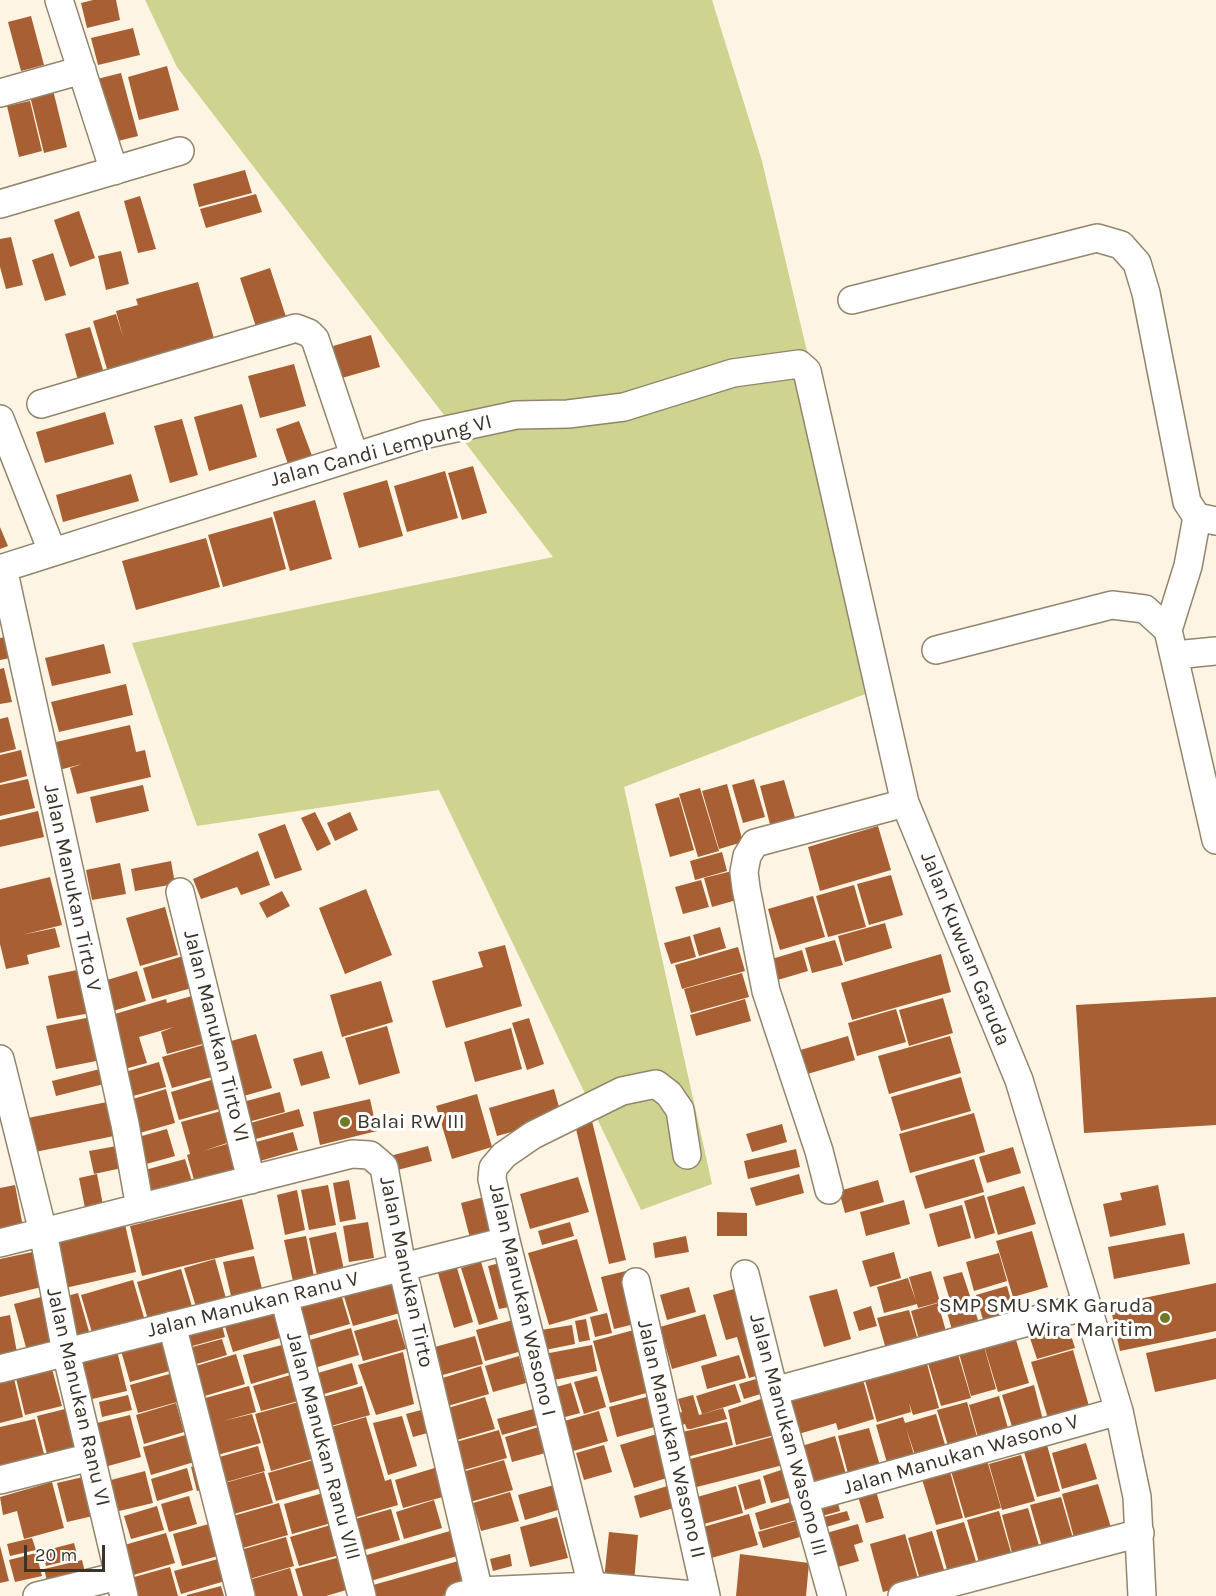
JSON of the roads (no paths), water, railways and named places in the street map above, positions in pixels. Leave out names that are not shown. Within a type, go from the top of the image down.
[{"type":"street","points":[[59,0],[114,171]]},
{"type":"street","points":[[0,93],[82,70]]},
{"type":"street","points":[[0,204],[180,151]]},
{"type":"street","points":[[852,300],[1096,238],[1121,245],[1137,263],[1146,293],[1187,502],[1207,519],[1188,566],[1172,642],[1216,840]]},
{"type":"street","points":[[41,404],[296,328],[309,333],[315,339],[354,455]]},
{"type":"street","name":"Jalan Candi Lempung VI","points":[[1,568],[354,455],[483,421],[624,407],[754,368],[800,364],[805,366]]},
{"type":"street","name":"Jalan Kuwuan Garuda","points":[[805,366],[905,803],[1019,1080],[1119,1411],[1137,1497],[1142,1596]]},
{"type":"street","points":[[0,419],[52,551]]},
{"type":"street","name":"Jalan Manukan Tirto V","points":[[1,568],[125,1124],[140,1208]]},
{"type":"street","points":[[936,650],[1112,605],[1145,609],[1172,642],[1216,651]]},
{"type":"street","points":[[829,1190],[819,1151],[766,990],[746,888],[744,872],[747,856],[754,843],[905,803]]},
{"type":"street","name":"Jalan Manukan Tirto VI","points":[[180,892],[251,1180]]},
{"type":"street","name":"Jalan Manukan Ranu VI","points":[[0,1059],[43,1232],[66,1352],[121,1586]]},
{"type":"street","name":"Jalan Manukan Wasono I","points":[[592,1586],[506,1241],[492,1179],[494,1168],[504,1155],[533,1135],[622,1091],[656,1084],[669,1094],[680,1110],[687,1155]]},
{"type":"street","name":"Jalan Manukan Tirto","points":[[0,1243],[352,1154],[370,1155],[384,1167],[402,1267],[472,1594]]},
{"type":"street","name":"Jalan Manukan Ranu V","points":[[0,1369],[506,1241]]},
{"type":"street","name":"Jalan Manukan Wasono III","points":[[745,1274],[774,1391],[832,1596]]},
{"type":"street","name":"Jalan Manukan Wasono II","points":[[636,1282],[705,1596]]},
{"type":"street","name":"Jalan Manukan Ranu VIII","points":[[284,1297],[362,1596]]},
{"type":"street","points":[[774,1391],[1087,1306]]},
{"type":"street","points":[[172,1325],[241,1596]]},
{"type":"street","name":"Jalan Manukan Wasono V","points":[[804,1499],[1119,1411]]},
{"type":"street","points":[[0,1480],[91,1457]]},
{"type":"street","points":[[902,1596],[1140,1533]]},
{"type":"street","points":[[38,1596],[121,1586]]},
{"type":"street","points":[[472,1594],[592,1586],[705,1596]]},
{"type":"place","name":"Balai RW III","points":[[345,1122]]},
{"type":"place","name":"SMP SMU SMK Garuda Wira Maritim","points":[[1165,1318]]}]
